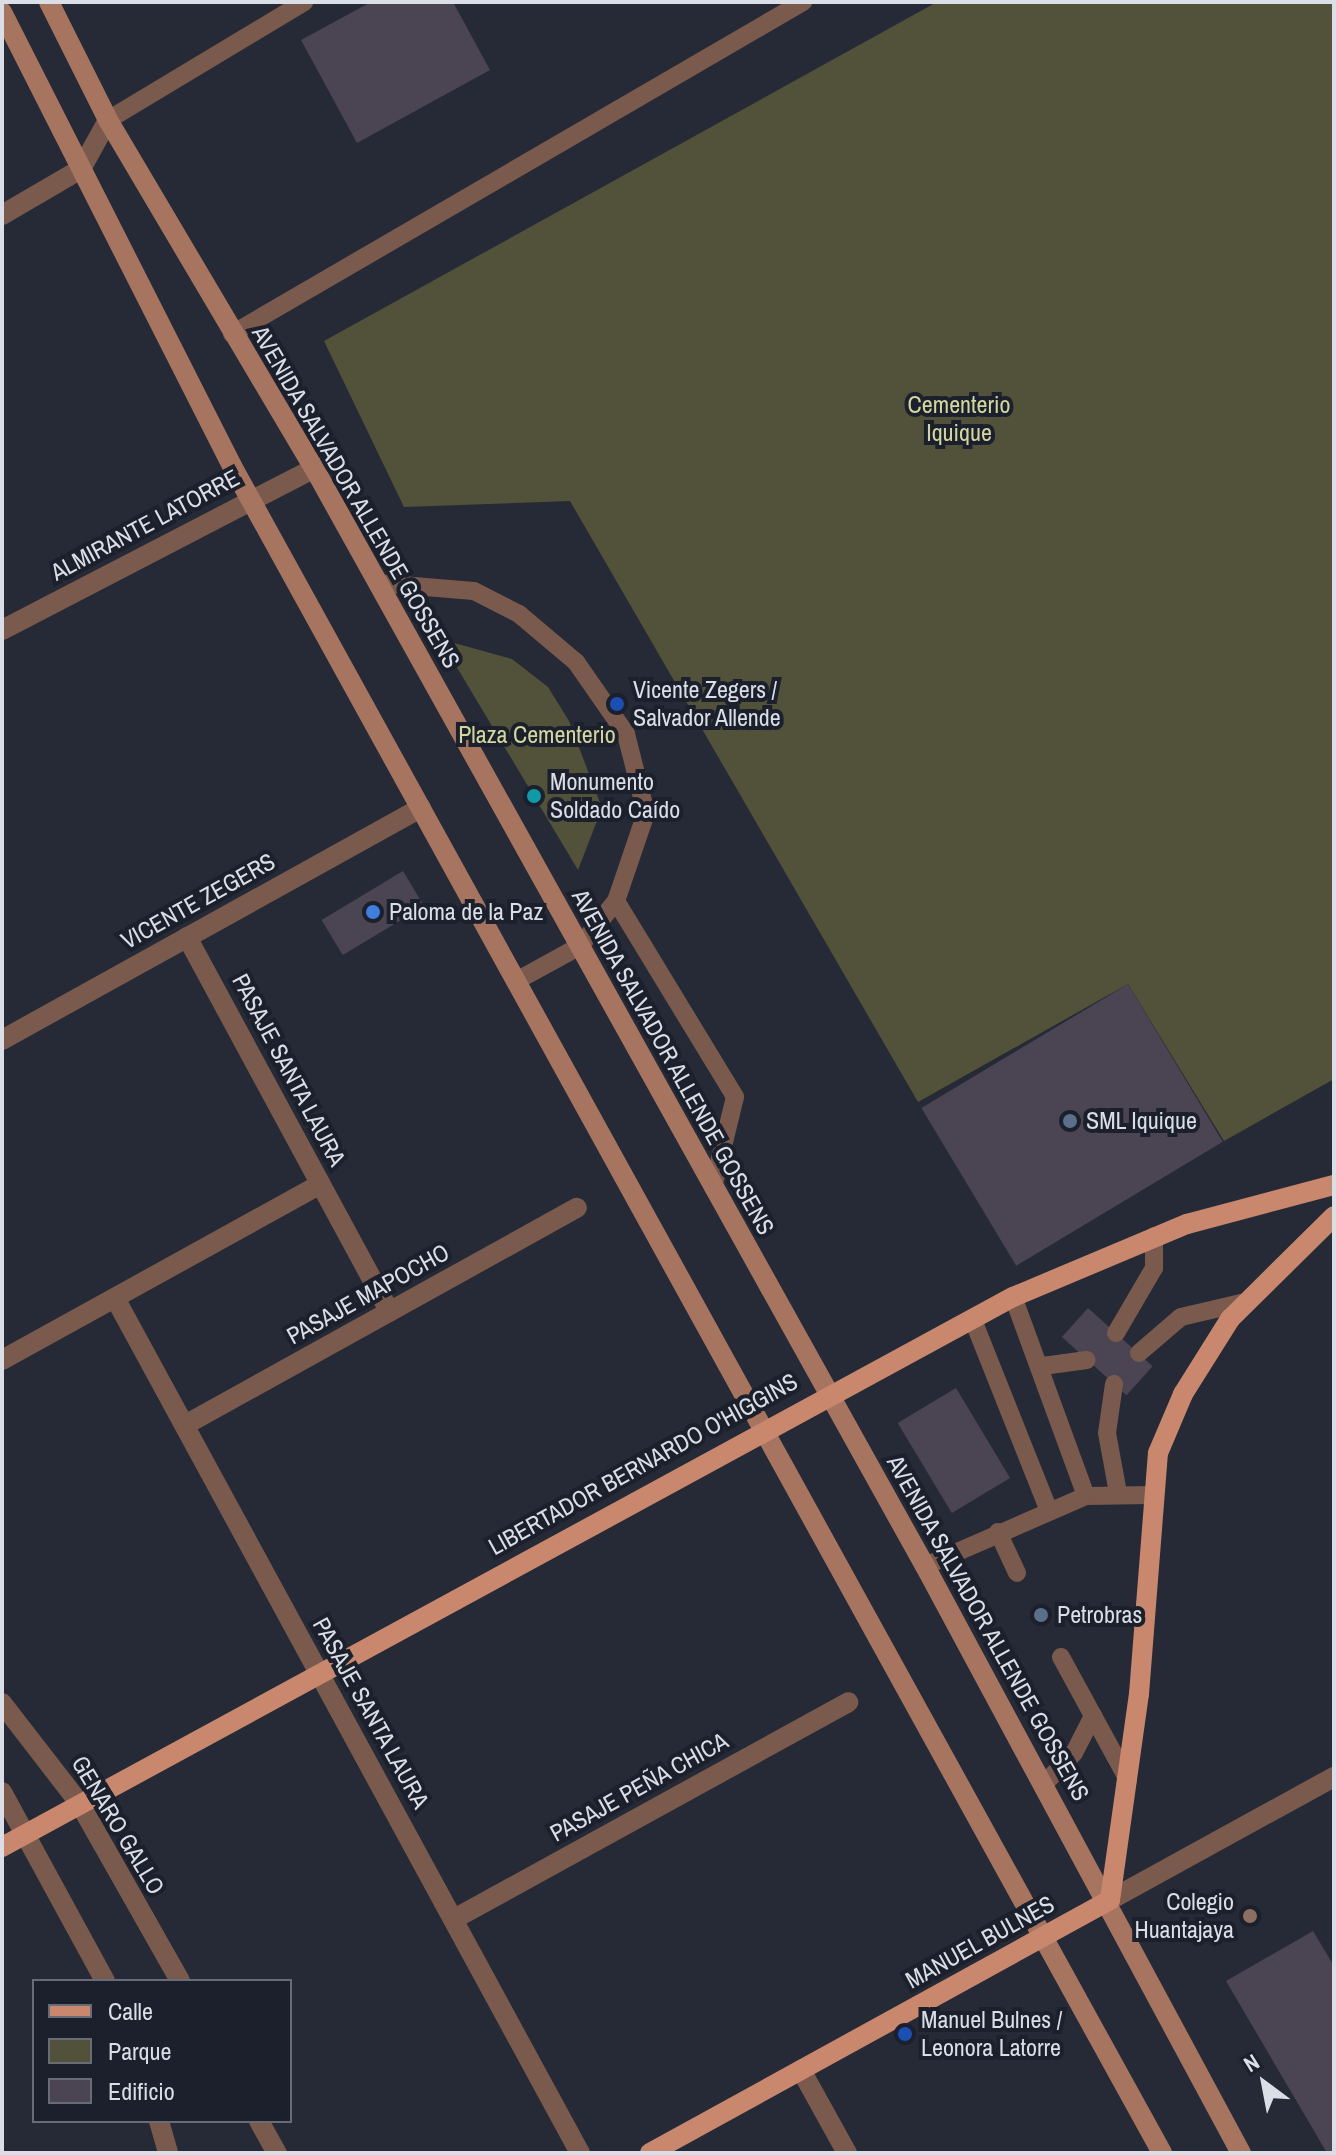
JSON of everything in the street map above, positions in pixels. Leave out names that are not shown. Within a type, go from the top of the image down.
[{"type":"main road","name":"AVENIDA SALVADOR ALLENDE GOSSENS","points":[[49,2],[108,120],[314,468],[925,1566],[1110,1900],[1241,2153]]},
{"type":"main road","points":[[2,12],[250,498],[1162,2153]]},
{"type":"main road","name":"LIBERTADOR BERNARDO O'HIGGINS","points":[[2,1847],[760,1428],[1013,1297],[1154,1236],[1334,1185]]},
{"type":"main road","points":[[1110,1900],[1128,1780],[1151,1495],[1158,1453],[1183,1394],[1245,1302],[1334,1216]]},
{"type":"main road","name":"MANUEL BULNES","points":[[650,2153],[1110,1900]]},
{"type":"street","points":[[2,215],[81,169],[108,120]]},
{"type":"street","name":"ALMIRANTE LATORRE","points":[[2,630],[250,498],[314,468]]},
{"type":"street","name":"VICENTE ZEGERS","points":[[2,1040],[421,808]]},
{"type":"street","name":"PASAJE SANTA LAURA","points":[[187,937],[390,1312]]},
{"type":"street","points":[[2,1360],[321,1184]]},
{"type":"street","name":"PASAJE MAPOCHO","points":[[185,1425],[577,1208]]},
{"type":"street","name":"PASAJE SANTA LAURA","points":[[115,1298],[580,2153]]},
{"type":"street","name":"PASAJE PEÑA CHICA","points":[[454,1919],[848,1702]]},
{"type":"street","name":"GENARO GALLO","points":[[2,1703],[80,1804],[179,1979]]},
{"type":"street","name":"MANUEL BULNES","points":[[1110,1900],[1334,1777]]},
{"type":"street","points":[[2,1792],[104,1979]]},
{"type":"street","points":[[801,2070],[847,2153]]},
{"type":"street","points":[[160,2123],[168,2153]]},
{"type":"street","points":[[260,2123],[277,2153]]},
{"type":"lane","points":[[108,120],[304,2]]},
{"type":"lane","points":[[232,334],[803,2]]},
{"type":"lane","points":[[378,583],[474,591],[519,614],[586,674],[626,734],[646,813],[616,901],[580,946],[516,981]]},
{"type":"lane","points":[[616,901],[735,1097],[713,1187]]},
{"type":"lane","points":[[1116,1333],[1154,1268],[1154,1236]]},
{"type":"lane","points":[[1013,1297],[1043,1366],[1086,1496]]},
{"type":"lane","points":[[1139,1353],[1181,1317],[1245,1302]]},
{"type":"lane","points":[[973,1320],[1048,1508]]},
{"type":"lane","points":[[1043,1366],[1087,1360]]},
{"type":"lane","points":[[1114,1384],[1107,1433],[1118,1493]]},
{"type":"lane","points":[[925,1566],[1048,1508],[1086,1496],[1118,1493],[1151,1495]]},
{"type":"lane","points":[[998,1532],[1017,1573]]},
{"type":"lane","points":[[1061,1657],[1128,1780]]},
{"type":"lane","points":[[1045,1783],[1074,1753],[1093,1716]]},
{"type":"green space","name":"Cementerio Iquique","points":[[937,2],[1334,2],[1334,1079],[1224,1141],[1128,984],[918,1102],[570,501],[404,507],[324,341]]},
{"type":"green space","name":"Plaza Cementerio","points":[[440,639],[512,659],[548,687],[569,721],[602,808],[578,870]]},
{"type":"building","points":[[371,2],[453,2],[490,70],[357,143],[301,40]]},
{"type":"building","name":"Paloma de la Paz","points":[[403,871],[424,906],[343,955],[322,920]]},
{"type":"building","name":"SML Iquique","points":[[1128,984],[1223,1142],[1016,1266],[921,1108]]},
{"type":"building","points":[[1088,1308],[1153,1366],[1127,1395],[1062,1337]]},
{"type":"building","points":[[956,1388],[1010,1478],[952,1513],[898,1423]]},
{"type":"building","points":[[1313,1931],[1334,1966],[1334,2153],[1327,2153],[1226,1981]]},
{"type":"place","name":"Vicente Zegers / Salvador Allende","points":[[617,704]]},
{"type":"place","name":"Monumento Soldado Caído","points":[[534,796]]},
{"type":"place","name":"Paloma de la Paz","points":[[373,912]]},
{"type":"place","name":"SML Iquique","points":[[1070,1121]]},
{"type":"place","name":"Petrobras","points":[[1041,1615]]},
{"type":"place","name":"Colegio Huantajaya","points":[[1250,1916]]},
{"type":"place","name":"Manuel Bulnes / Leonora Latorre","points":[[905,2034]]}]
